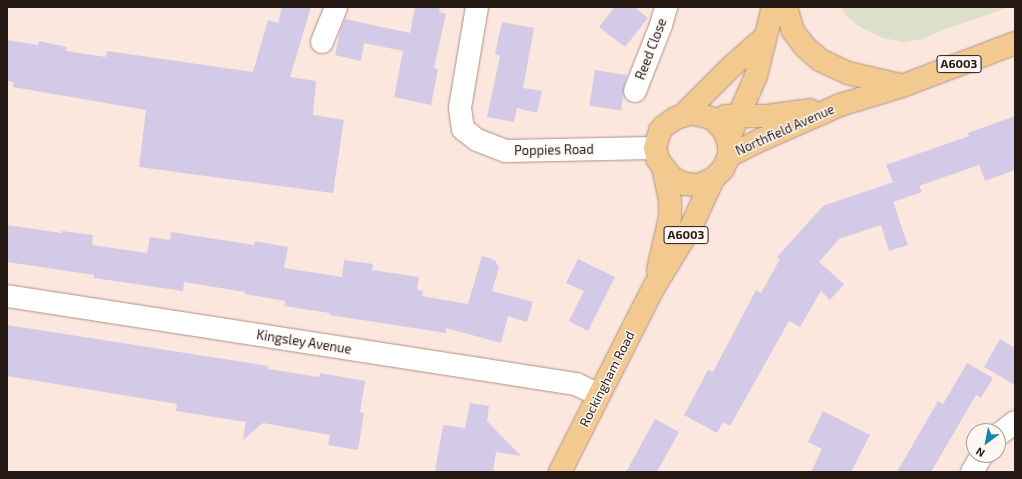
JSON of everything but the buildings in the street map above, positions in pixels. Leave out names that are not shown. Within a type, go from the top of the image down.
[{"type":"main road","points":[[765,37],[730,68],[692,115],[664,126],[660,131],[659,158],[672,178],[684,184],[699,185],[713,180],[723,169],[738,117],[756,76],[773,7]]},
{"type":"main road","points":[[786,7],[794,31],[804,47],[820,60],[848,73],[902,86]]},
{"type":"main road","name":"Northfield Avenue","points":[[728,148],[761,140],[840,105],[902,86],[1015,42]]},
{"type":"main road","name":"Northfield Avenue","points":[[692,115],[738,117],[775,115],[840,105]]},
{"type":"main road","points":[[692,115],[711,118],[719,124],[728,148]]},
{"type":"main road","name":"Rockingham Road","points":[[654,287],[670,217],[670,200],[659,158]]},
{"type":"main road","name":"Rockingham Road","points":[[560,472],[654,287],[692,225],[713,180]]},
{"type":"street","points":[[322,42],[336,7]]},
{"type":"street","name":"Poppies Road","points":[[477,7],[467,57],[460,108],[463,128],[477,140],[506,151],[659,158]]},
{"type":"street","name":"Reed Close","points":[[635,91],[662,25],[666,7]]},
{"type":"street","name":"Kingsley Avenue","points":[[7,296],[576,384],[599,395]]},
{"type":"street","points":[[1006,429],[1015,422]]},
{"type":"street","points":[[972,472],[977,463]]},
{"type":"green space","points":[[841,7],[1009,7],[922,39],[905,42],[883,38],[862,28],[847,17]]}]
